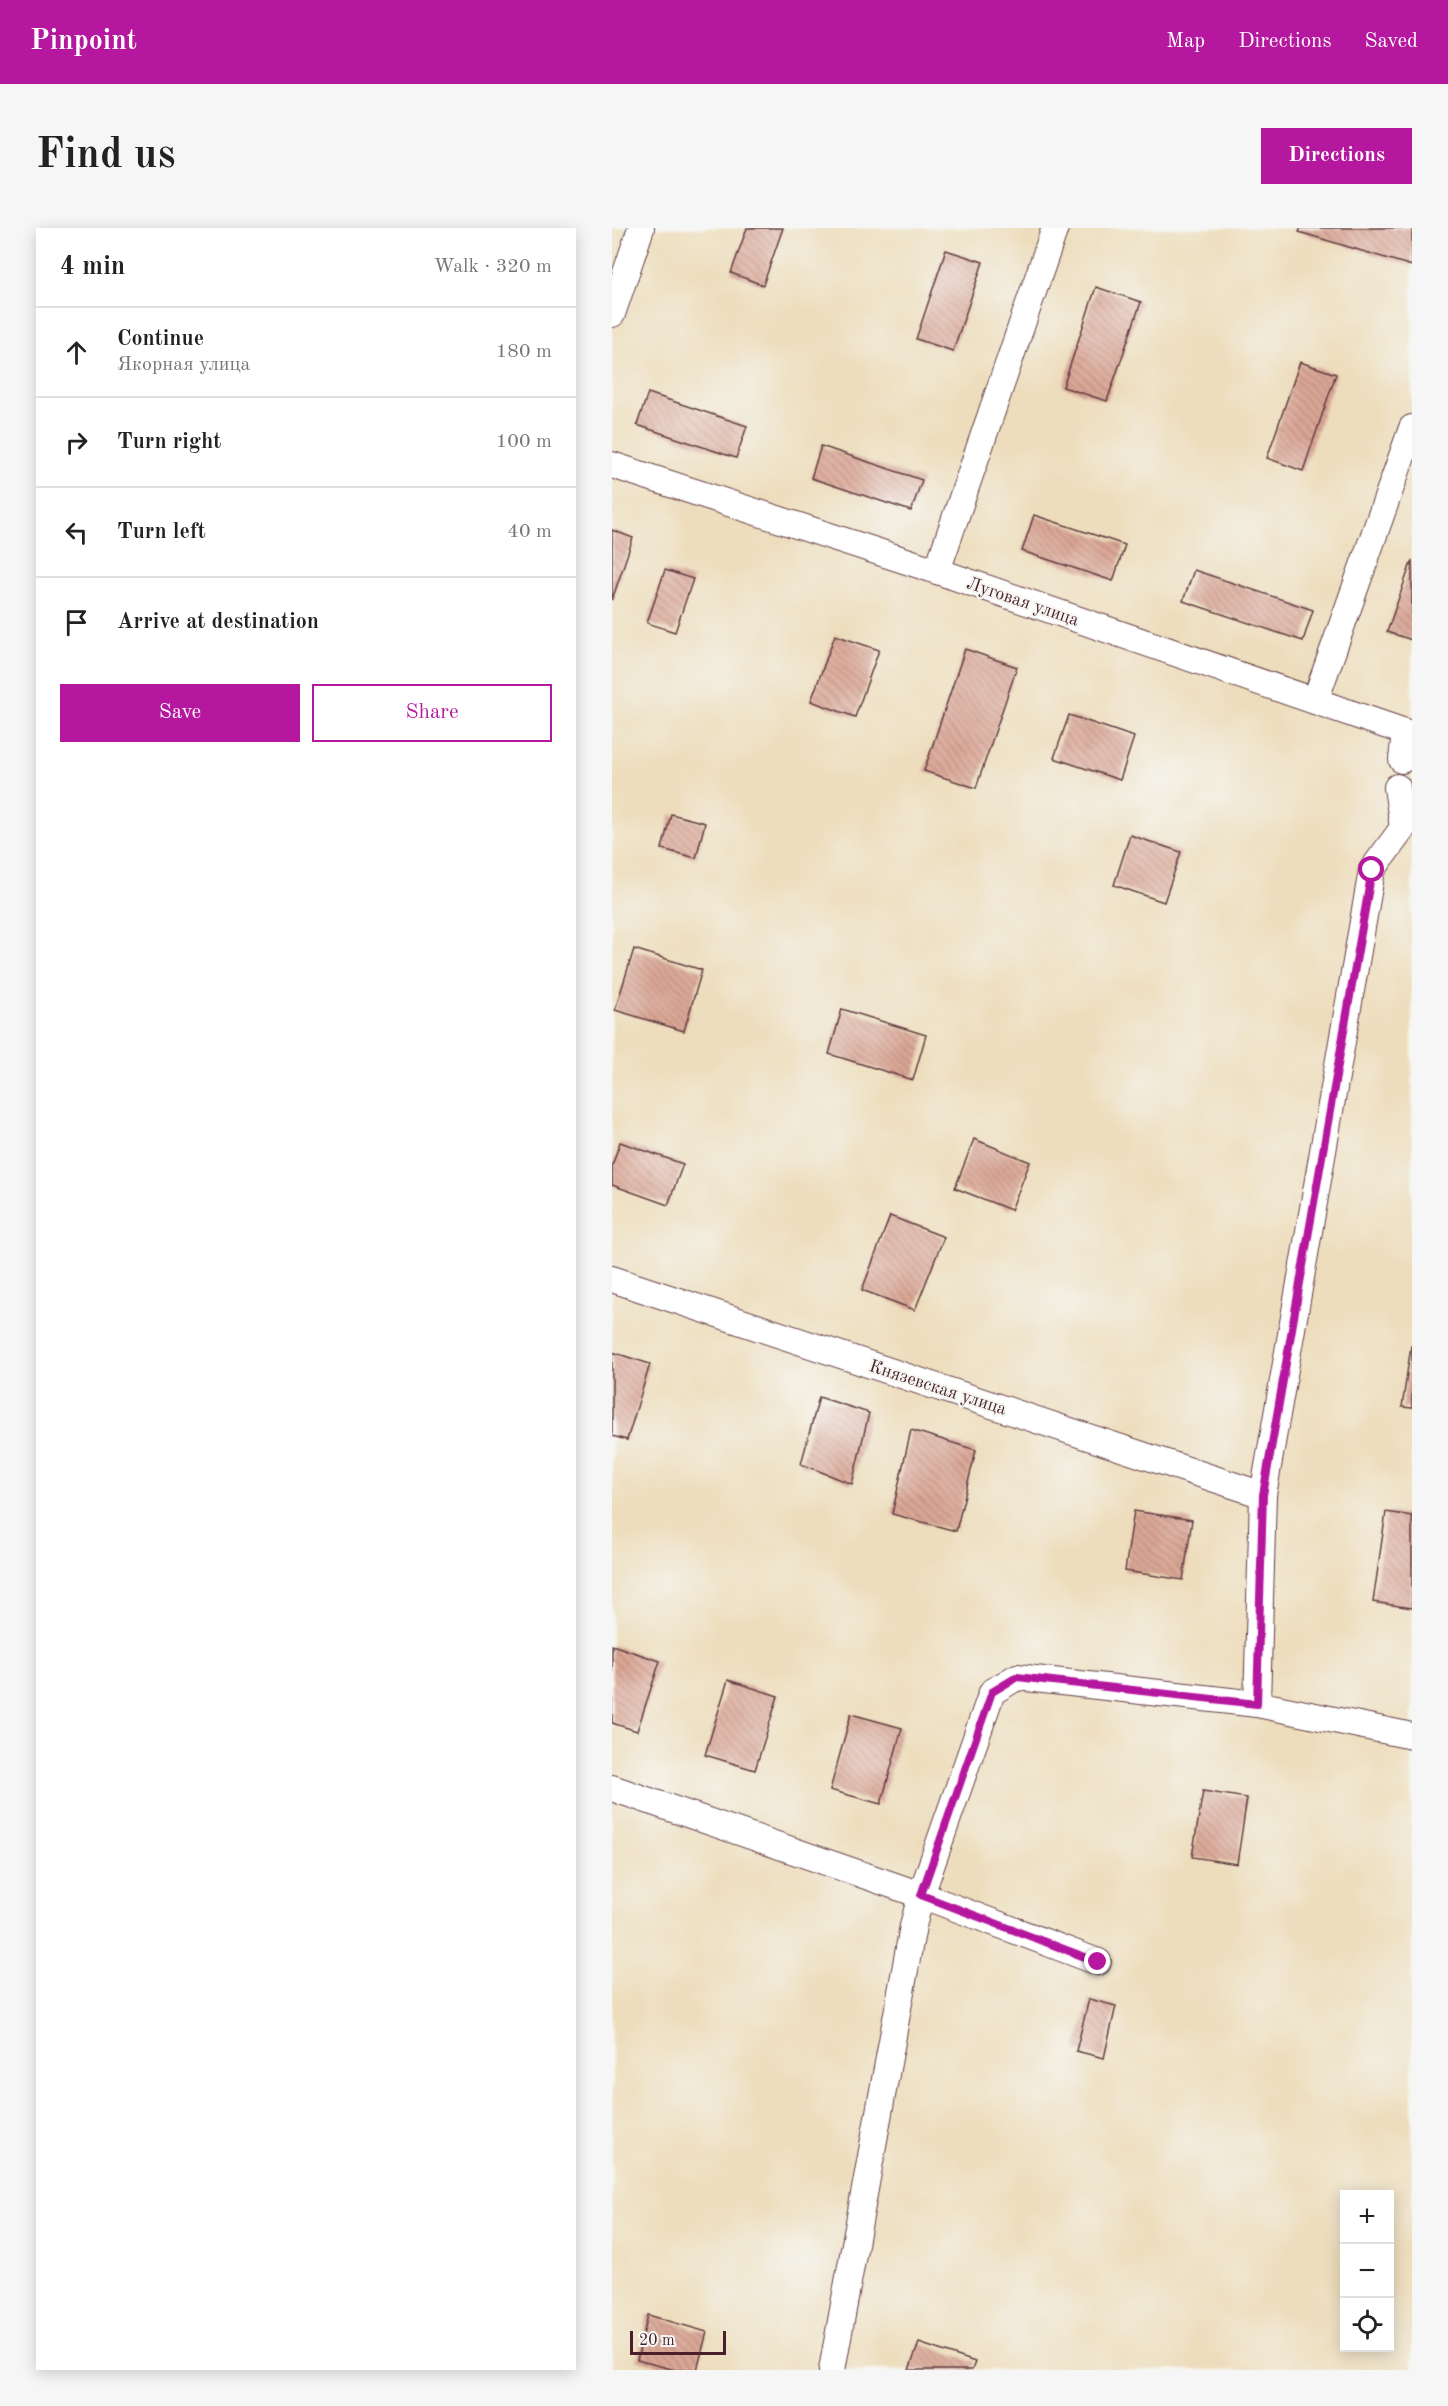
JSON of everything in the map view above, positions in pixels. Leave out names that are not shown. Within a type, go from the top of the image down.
[{"type":"street","points":[[612,314],[642,228]]},
{"type":"street","points":[[937,571],[1055,228]]},
{"type":"street","points":[[1316,701],[1412,428]]},
{"type":"street","name":"Луговая улица","points":[[612,465],[937,571],[1405,732],[1402,760]]},
{"type":"street","points":[[1257,1704],[1263,1495],[1372,870],[1402,828],[1397,787],[1412,816]]},
{"type":"street","name":"Князевская улица","points":[[612,1279],[1263,1495]]},
{"type":"street","points":[[832,2370],[911,1938],[921,1895],[992,1692],[1017,1677],[1257,1704],[1412,1736]]},
{"type":"street","points":[[612,1788],[921,1895],[1098,1962]]},
{"type":"building","points":[[747,228],[783,228],[763,285],[731,273]]},
{"type":"building","points":[[1301,228],[1412,228],[1412,266],[1299,232]]},
{"type":"building","points":[[946,250],[983,262],[953,351],[916,339]]},
{"type":"building","points":[[1096,287],[1141,302],[1107,401],[1063,387]]},
{"type":"building","points":[[1300,362],[1336,374],[1303,471],[1267,458]]},
{"type":"building","points":[[648,393],[747,426],[736,458],[637,425]]},
{"type":"building","points":[[821,446],[922,480],[911,511],[811,478]]},
{"type":"building","points":[[1034,515],[1125,545],[1113,581],[1022,551]]},
{"type":"building","points":[[612,530],[633,538],[612,600]]},
{"type":"building","points":[[1412,560],[1412,640],[1387,632]]},
{"type":"building","points":[[665,570],[693,579],[675,632],[647,623]]},
{"type":"building","points":[[1194,570],[1313,610],[1303,641],[1183,601]]},
{"type":"building","points":[[835,635],[879,650],[855,717],[811,701]]},
{"type":"building","points":[[965,649],[1017,667],[976,788],[924,771]]},
{"type":"building","points":[[1069,715],[1134,737],[1120,780],[1054,758]]},
{"type":"building","points":[[671,814],[705,823],[696,858],[662,849]]},
{"type":"building","points":[[1130,835],[1181,852],[1164,902],[1114,885]]},
{"type":"building","points":[[634,949],[702,970],[684,1031],[615,1010]]},
{"type":"building","points":[[842,1009],[926,1035],[913,1080],[829,1054]]},
{"type":"building","points":[[974,1139],[1030,1162],[1011,1210],[955,1188]]},
{"type":"building","points":[[620,1142],[683,1164],[668,1205],[612,1185],[612,1166]]},
{"type":"building","points":[[890,1216],[944,1237],[915,1310],[862,1290]]},
{"type":"building","points":[[1412,1346],[1412,1408],[1402,1407]]},
{"type":"building","points":[[612,1352],[650,1364],[627,1440],[612,1436]]},
{"type":"building","points":[[819,1397],[869,1413],[852,1484],[801,1464]]},
{"type":"building","points":[[911,1430],[976,1450],[956,1531],[892,1514]]},
{"type":"building","points":[[1134,1511],[1192,1520],[1183,1580],[1125,1571]]},
{"type":"building","points":[[1386,1512],[1412,1516],[1412,1608],[1373,1602]]},
{"type":"building","points":[[612,1645],[660,1661],[637,1731],[612,1723]]},
{"type":"building","points":[[728,1680],[778,1696],[755,1770],[705,1755]]},
{"type":"building","points":[[851,1714],[902,1728],[881,1804],[830,1790]]},
{"type":"building","points":[[1203,1791],[1247,1798],[1237,1864],[1192,1857]]},
{"type":"building","points":[[1089,1999],[1116,2006],[1104,2058],[1076,2051]]},
{"type":"building","points":[[648,2315],[707,2332],[697,2370],[675,2370],[637,2360]]},
{"type":"building","points":[[919,2343],[975,2362],[972,2370],[909,2370]]},
{"type":"route","points":[[1098,1962],[921,1895],[992,1692],[1017,1677],[1257,1704],[1263,1495],[1372,870]]}]
